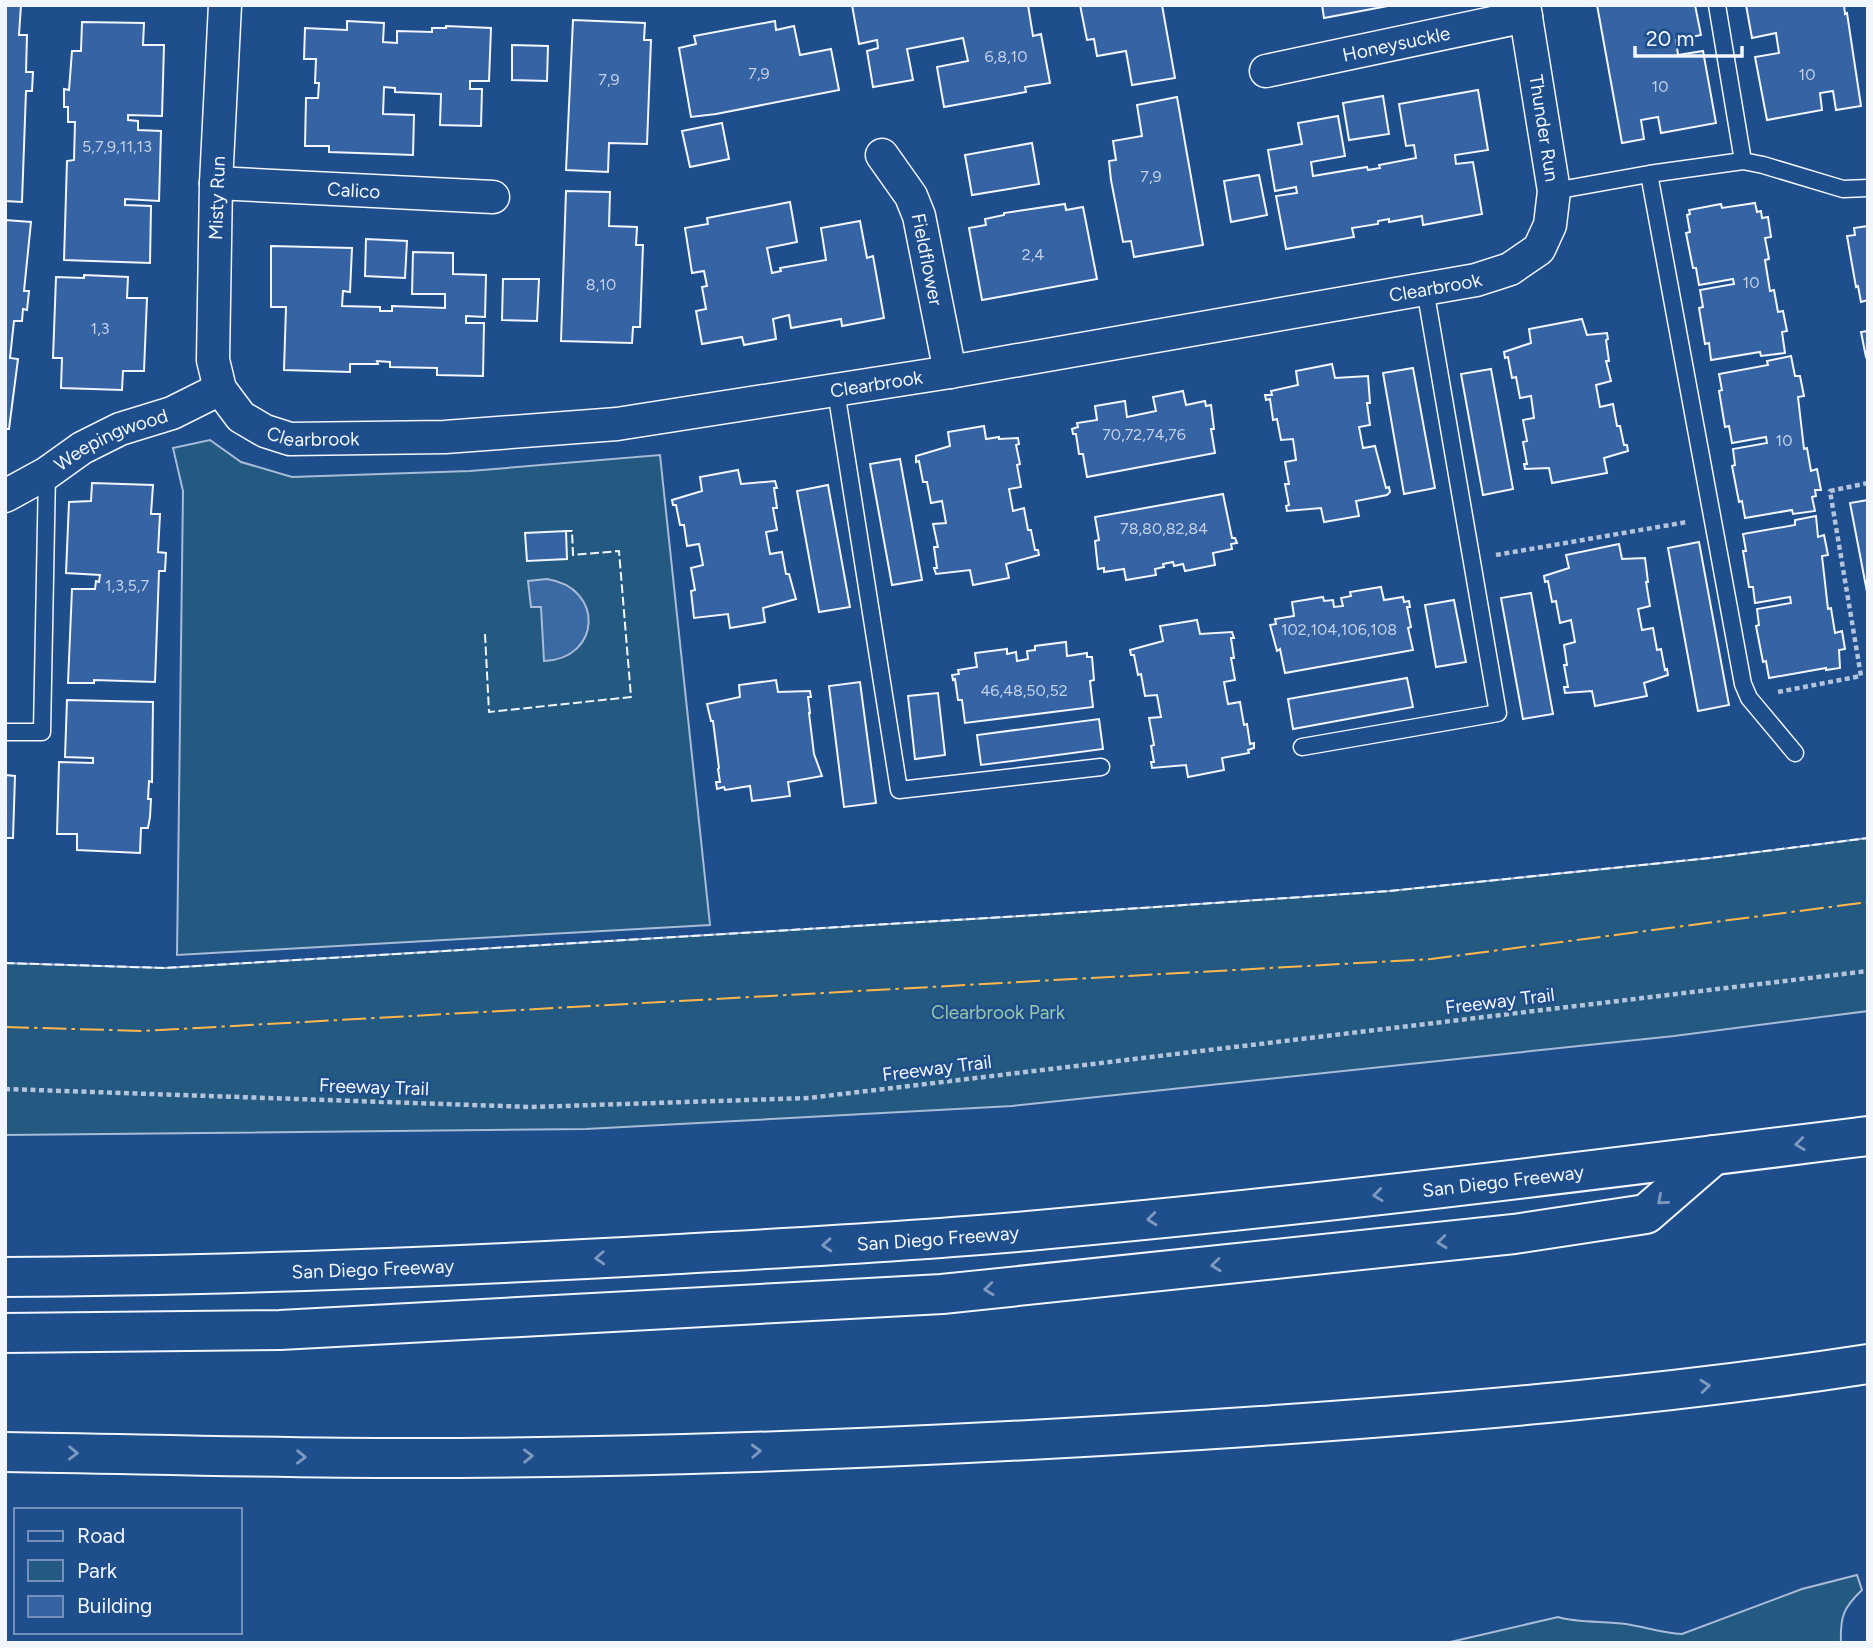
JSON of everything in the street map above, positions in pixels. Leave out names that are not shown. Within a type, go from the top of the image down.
[{"type":"highway","name":"San Diego Freeway","points":[[5,1277],[165,1276],[464,1266],[1024,1231],[1303,1204],[1868,1136]]},
{"type":"highway","points":[[5,1333],[280,1330],[942,1294],[1514,1234],[1646,1214],[1713,1155]]},
{"type":"highway","points":[[5,1452],[436,1458],[658,1454],[1096,1437],[1508,1406],[1784,1377],[1868,1364]]},
{"type":"street","name":"Misty Run","points":[[220,389],[213,360],[216,183],[225,5]]},
{"type":"street","name":"Honeysuckle","points":[[1266,71],[1525,11]]},
{"type":"street","name":"Thunder Run","points":[[1525,11],[1554,191],[1550,225],[1539,249]]},
{"type":"street","name":"Fieldflower","points":[[882,155],[911,196],[919,216],[950,372]]},
{"type":"street","name":"Calico","points":[[216,183],[493,197]]},
{"type":"street","name":"Clearbrook","points":[[220,389],[240,417],[265,431],[290,439],[445,437],[618,424],[950,372],[1476,280],[1510,269],[1539,249]]},
{"type":"street","name":"Weepingwood","points":[[5,496],[47,473],[82,448],[111,434],[172,413],[220,389]]},
{"type":"lane","points":[[1717,5],[1743,161]]},
{"type":"lane","points":[[1554,191],[1743,161],[1763,164],[1843,189],[1868,188]]},
{"type":"lane","points":[[1649,174],[1743,684],[1749,698],[1795,753]]},
{"type":"lane","points":[[1302,747],[1498,713],[1425,289]]},
{"type":"lane","points":[[836,391],[899,790],[1101,767]]},
{"type":"lane","points":[[5,732],[42,732],[47,473]]},
{"type":"path","points":[[1749,698],[1861,676],[1830,491],[1868,484]]},
{"type":"path","points":[[1472,560],[1712,517]]},
{"type":"path","name":"Freeway Trail","points":[[5,1089],[531,1107],[809,1098],[1868,971]]},
{"type":"green space","points":[[210,440],[241,462],[292,477],[470,471],[660,455],[710,925],[177,955],[183,491],[173,448]]},
{"type":"green space","name":"Clearbrook Park","points":[[1868,838],[1868,1011],[1674,1036],[1012,1106],[586,1129],[5,1135],[5,963],[165,968],[1053,914],[1389,891],[1710,858]]},
{"type":"green space","points":[[1857,1575],[1862,1590],[1844,1614],[1841,1643],[1446,1643],[1558,1617],[1626,1624],[1682,1634],[1802,1589]]},
{"type":"shaded area","points":[[547,579],[566,585],[579,595],[587,608],[589,623],[585,637],[577,649],[563,657],[544,661],[541,607],[531,607],[528,581]]},
{"type":"building","points":[[5,5],[21,5],[19,35],[27,35],[26,72],[33,72],[32,91],[26,91],[22,202],[5,201]]},
{"type":"building","points":[[852,5],[1028,5],[1033,36],[1041,34],[1050,83],[1025,87],[1026,92],[944,107],[937,67],[968,61],[963,38],[907,49],[913,80],[873,87],[867,51],[878,48],[877,40],[859,44]]},
{"type":"building","points":[[1080,5],[1162,5],[1175,78],[1132,85],[1126,51],[1097,56],[1094,39],[1087,40]]},
{"type":"building","points":[[1322,5],[1393,5],[1324,18]]},
{"type":"building","points":[[1597,5],[1695,5],[1701,35],[1676,40],[1678,55],[1703,51],[1716,123],[1661,133],[1658,117],[1641,120],[1644,139],[1622,143]]},
{"type":"building","points":[[1746,5],[1844,5],[1861,106],[1836,110],[1833,91],[1820,93],[1822,110],[1767,120],[1755,57],[1779,53],[1776,33],[1752,38]]},
{"type":"building","points":[[573,20],[645,23],[644,40],[651,40],[647,144],[609,143],[608,172],[566,170]]},
{"type":"building","points":[[347,21],[384,23],[383,42],[397,43],[397,31],[432,32],[432,28],[446,26],[491,28],[489,81],[470,81],[470,89],[482,89],[481,126],[440,125],[441,94],[395,92],[395,88],[384,87],[383,114],[414,115],[413,155],[329,152],[329,146],[305,146],[306,98],[318,98],[319,83],[315,83],[316,59],[304,59],[305,28],[347,30]]},
{"type":"building","points":[[775,21],[776,30],[794,26],[800,55],[831,49],[839,90],[691,117],[679,48],[696,44],[694,36]]},
{"type":"building","points":[[82,22],[144,23],[143,45],[164,45],[162,116],[128,115],[128,120],[138,121],[138,130],[161,131],[159,201],[125,199],[125,205],[151,206],[150,263],[64,260],[67,161],[74,160],[75,122],[68,122],[68,107],[64,107],[64,89],[69,90],[72,51],[81,51]]},
{"type":"building","points":[[512,45],[548,46],[547,81],[512,80]]},
{"type":"building","points":[[1478,90],[1488,150],[1455,155],[1456,164],[1473,162],[1482,214],[1423,225],[1422,216],[1389,222],[1389,219],[1378,221],[1378,224],[1352,228],[1354,237],[1286,249],[1276,196],[1297,193],[1296,187],[1275,191],[1268,150],[1302,144],[1298,123],[1338,116],[1345,156],[1311,162],[1313,176],[1367,167],[1368,170],[1380,168],[1379,165],[1416,158],[1414,145],[1406,146],[1399,104]]},
{"type":"building","points":[[1383,96],[1389,134],[1349,140],[1343,103]]},
{"type":"building","points":[[1177,97],[1203,245],[1134,257],[1131,241],[1123,242],[1111,180],[1109,161],[1116,160],[1113,141],[1142,136],[1137,105]]},
{"type":"building","points":[[722,123],[729,159],[690,167],[682,131]]},
{"type":"building","points":[[1032,143],[1039,184],[972,195],[965,155]]},
{"type":"building","points":[[1259,175],[1267,215],[1231,222],[1224,181]]},
{"type":"building","points":[[566,191],[610,192],[609,226],[637,227],[636,245],[643,245],[640,327],[633,327],[632,343],[561,341]]},
{"type":"building","points":[[790,202],[797,242],[767,248],[772,273],[781,271],[780,268],[826,260],[821,228],[860,221],[867,258],[873,256],[884,318],[842,326],[841,319],[791,328],[789,315],[773,319],[776,339],[744,345],[742,337],[702,344],[696,311],[706,309],[702,287],[707,286],[704,271],[692,273],[685,228],[708,224],[707,218]]},
{"type":"building","points":[[1755,203],[1762,218],[1768,217],[1771,237],[1765,238],[1769,259],[1765,260],[1770,291],[1774,290],[1778,312],[1783,311],[1787,331],[1782,332],[1785,353],[1761,356],[1760,352],[1711,360],[1709,343],[1705,344],[1699,308],[1703,307],[1700,290],[1734,284],[1733,279],[1699,285],[1686,233],[1690,232],[1687,215],[1690,214],[1689,210],[1721,204],[1722,208]]},
{"type":"building","points":[[1065,204],[1066,210],[1083,207],[1097,279],[982,300],[969,228],[986,225],[985,219],[1004,213]]},
{"type":"building","points":[[5,220],[31,222],[24,291],[29,291],[27,310],[23,309],[22,321],[14,321],[10,358],[18,359],[9,429],[5,429]]},
{"type":"building","points":[[1868,226],[1868,300],[1861,302],[1847,236],[1855,235],[1854,228]]},
{"type":"building","points":[[366,239],[407,241],[405,278],[365,276]]},
{"type":"building","points":[[271,246],[352,248],[350,292],[343,291],[342,306],[380,307],[380,311],[392,311],[392,306],[445,308],[445,294],[412,294],[413,252],[453,253],[453,274],[486,275],[485,317],[466,316],[466,323],[484,323],[483,376],[437,375],[437,368],[390,367],[390,362],[377,361],[378,364],[350,364],[350,372],[284,370],[286,307],[271,307]]},
{"type":"building","points":[[84,275],[128,277],[127,298],[147,298],[144,371],[123,371],[122,390],[61,388],[62,358],[53,358],[56,277],[84,278]]},
{"type":"building","points":[[503,279],[539,279],[537,321],[502,320]]},
{"type":"building","points":[[1582,319],[1587,335],[1607,333],[1609,361],[1606,361],[1611,381],[1596,385],[1600,407],[1613,404],[1617,426],[1620,426],[1628,451],[1604,458],[1607,473],[1552,483],[1549,468],[1525,469],[1524,464],[1527,464],[1523,442],[1527,441],[1523,420],[1534,418],[1531,396],[1520,398],[1516,377],[1512,378],[1508,357],[1505,358],[1504,352],[1531,343],[1529,329]]},
{"type":"building","points":[[1868,331],[1868,356],[1866,357],[1861,332]]},
{"type":"building","points":[[1791,356],[1795,376],[1800,376],[1804,396],[1798,397],[1804,449],[1807,448],[1811,471],[1817,469],[1821,490],[1815,490],[1816,496],[1812,497],[1815,511],[1793,514],[1792,510],[1745,518],[1732,466],[1735,465],[1733,449],[1767,443],[1766,437],[1732,443],[1729,426],[1725,427],[1719,374],[1768,365],[1767,361]]},
{"type":"building","points":[[1332,364],[1335,378],[1368,376],[1370,403],[1367,403],[1370,425],[1359,427],[1363,448],[1375,446],[1386,488],[1389,487],[1390,492],[1387,495],[1356,501],[1359,516],[1324,522],[1321,508],[1287,511],[1286,506],[1289,505],[1285,484],[1289,484],[1285,462],[1296,460],[1293,439],[1281,440],[1277,419],[1273,420],[1270,399],[1266,400],[1265,395],[1298,385],[1296,371]]},
{"type":"building","points":[[1413,368],[1435,488],[1404,494],[1383,373]]},
{"type":"building","points":[[1491,369],[1513,489],[1483,495],[1461,374]]},
{"type":"building","points":[[1183,391],[1186,405],[1205,401],[1206,406],[1211,405],[1215,453],[1087,477],[1083,454],[1079,454],[1076,434],[1073,434],[1072,429],[1078,427],[1077,423],[1097,420],[1095,406],[1125,401],[1127,417],[1156,411],[1153,397]]},
{"type":"building","points":[[984,426],[986,439],[1018,438],[1019,444],[1016,445],[1020,464],[1017,465],[1021,487],[1009,489],[1013,511],[1024,508],[1028,530],[1031,530],[1035,550],[1038,550],[1039,555],[1006,564],[1009,578],[973,585],[970,570],[936,574],[934,547],[938,547],[933,524],[946,523],[942,501],[931,503],[927,482],[923,482],[916,456],[950,446],[948,432]]},
{"type":"building","points":[[900,459],[922,580],[892,585],[870,464]]},
{"type":"building","points":[[738,470],[741,484],[775,481],[777,508],[773,508],[777,530],[766,532],[770,554],[782,552],[786,574],[789,574],[796,599],[763,608],[765,622],[730,628],[728,614],[694,618],[691,591],[695,590],[691,568],[703,565],[699,544],[687,546],[684,525],[680,525],[676,505],[673,505],[672,500],[702,491],[700,477]]},
{"type":"building","points":[[92,483],[153,485],[151,514],[160,514],[158,552],[166,553],[165,571],[159,571],[155,682],[94,680],[94,683],[68,683],[72,589],[95,589],[100,575],[66,573],[69,502],[91,501]]},
{"type":"building","points":[[828,485],[850,607],[819,612],[797,491]]},
{"type":"building","points":[[1223,494],[1232,538],[1235,538],[1237,543],[1231,544],[1232,549],[1213,553],[1215,565],[1185,571],[1183,564],[1174,566],[1173,562],[1155,569],[1156,575],[1126,580],[1124,569],[1104,572],[1104,568],[1098,569],[1095,541],[1099,540],[1095,517]]},
{"type":"building","points":[[1868,500],[1868,597],[1850,503]]},
{"type":"building","points":[[1816,516],[1818,537],[1824,535],[1828,555],[1822,556],[1828,609],[1831,608],[1835,633],[1842,631],[1845,649],[1839,650],[1840,668],[1769,678],[1756,626],[1759,625],[1757,609],[1791,603],[1790,597],[1755,603],[1753,587],[1749,587],[1743,534],[1795,525],[1795,520]]},
{"type":"building","points":[[566,531],[567,559],[527,561],[525,533]]},
{"type":"building","points":[[1699,542],[1729,705],[1698,711],[1668,548]]},
{"type":"building","points":[[1619,544],[1622,559],[1645,558],[1650,606],[1638,609],[1642,630],[1653,628],[1657,650],[1661,649],[1668,675],[1644,683],[1647,696],[1595,706],[1592,691],[1565,693],[1564,687],[1568,687],[1564,645],[1575,642],[1571,620],[1560,623],[1556,601],[1552,602],[1548,581],[1545,582],[1544,576],[1569,568],[1566,555]]},
{"type":"building","points":[[1381,587],[1384,600],[1403,597],[1404,602],[1409,601],[1410,607],[1407,607],[1411,627],[1408,628],[1413,650],[1285,673],[1280,649],[1277,651],[1270,625],[1276,624],[1275,619],[1294,616],[1292,602],[1323,597],[1324,601],[1333,600],[1334,607],[1343,606],[1341,598],[1351,596],[1350,592]]},
{"type":"building","points":[[1531,593],[1553,714],[1523,719],[1501,598]]},
{"type":"building","points":[[1454,600],[1466,662],[1436,667],[1425,605]]},
{"type":"building","points":[[1197,620],[1200,634],[1232,632],[1234,658],[1231,658],[1235,680],[1224,682],[1228,704],[1240,702],[1244,725],[1247,724],[1250,744],[1254,743],[1254,748],[1248,750],[1249,753],[1222,758],[1224,770],[1188,777],[1186,765],[1152,768],[1151,762],[1154,762],[1151,746],[1154,745],[1149,718],[1161,717],[1157,695],[1145,696],[1141,674],[1138,675],[1134,655],[1131,655],[1130,650],[1163,641],[1160,626]]},
{"type":"building","points":[[1066,642],[1067,656],[1087,653],[1087,657],[1092,657],[1094,680],[1090,681],[1093,707],[965,723],[962,700],[958,700],[952,675],[959,674],[958,670],[977,667],[975,653],[1007,649],[1007,654],[1016,652],[1017,661],[1028,659],[1027,651],[1035,650],[1035,646]]},
{"type":"building","points":[[1407,678],[1413,707],[1293,729],[1288,699]]},
{"type":"building","points":[[776,680],[778,692],[810,691],[809,713],[814,754],[822,776],[788,782],[790,796],[752,801],[750,786],[717,789],[716,782],[720,782],[719,768],[713,721],[707,704],[740,697],[739,685]]},
{"type":"building","points":[[860,682],[876,803],[844,807],[829,686]]},
{"type":"building","points":[[938,693],[945,755],[915,759],[908,696]]},
{"type":"building","points":[[67,700],[153,702],[152,782],[149,781],[148,799],[151,799],[150,817],[148,828],[141,828],[140,853],[77,850],[77,834],[57,834],[59,762],[93,763],[93,758],[65,757]]},
{"type":"building","points":[[1099,719],[1103,749],[981,765],[977,735]]},
{"type":"building","points":[[5,775],[15,776],[13,838],[5,838]]},
{"type":"fence","points":[[485,634],[489,712],[631,697],[619,551],[573,555],[572,531],[566,531]]},
{"type":"fence","points":[[5,963],[165,968],[1053,914],[1389,891],[1710,858],[1868,838]]},
{"type":"power","points":[[5,1027],[143,1031],[1431,959],[1868,902]]}]
